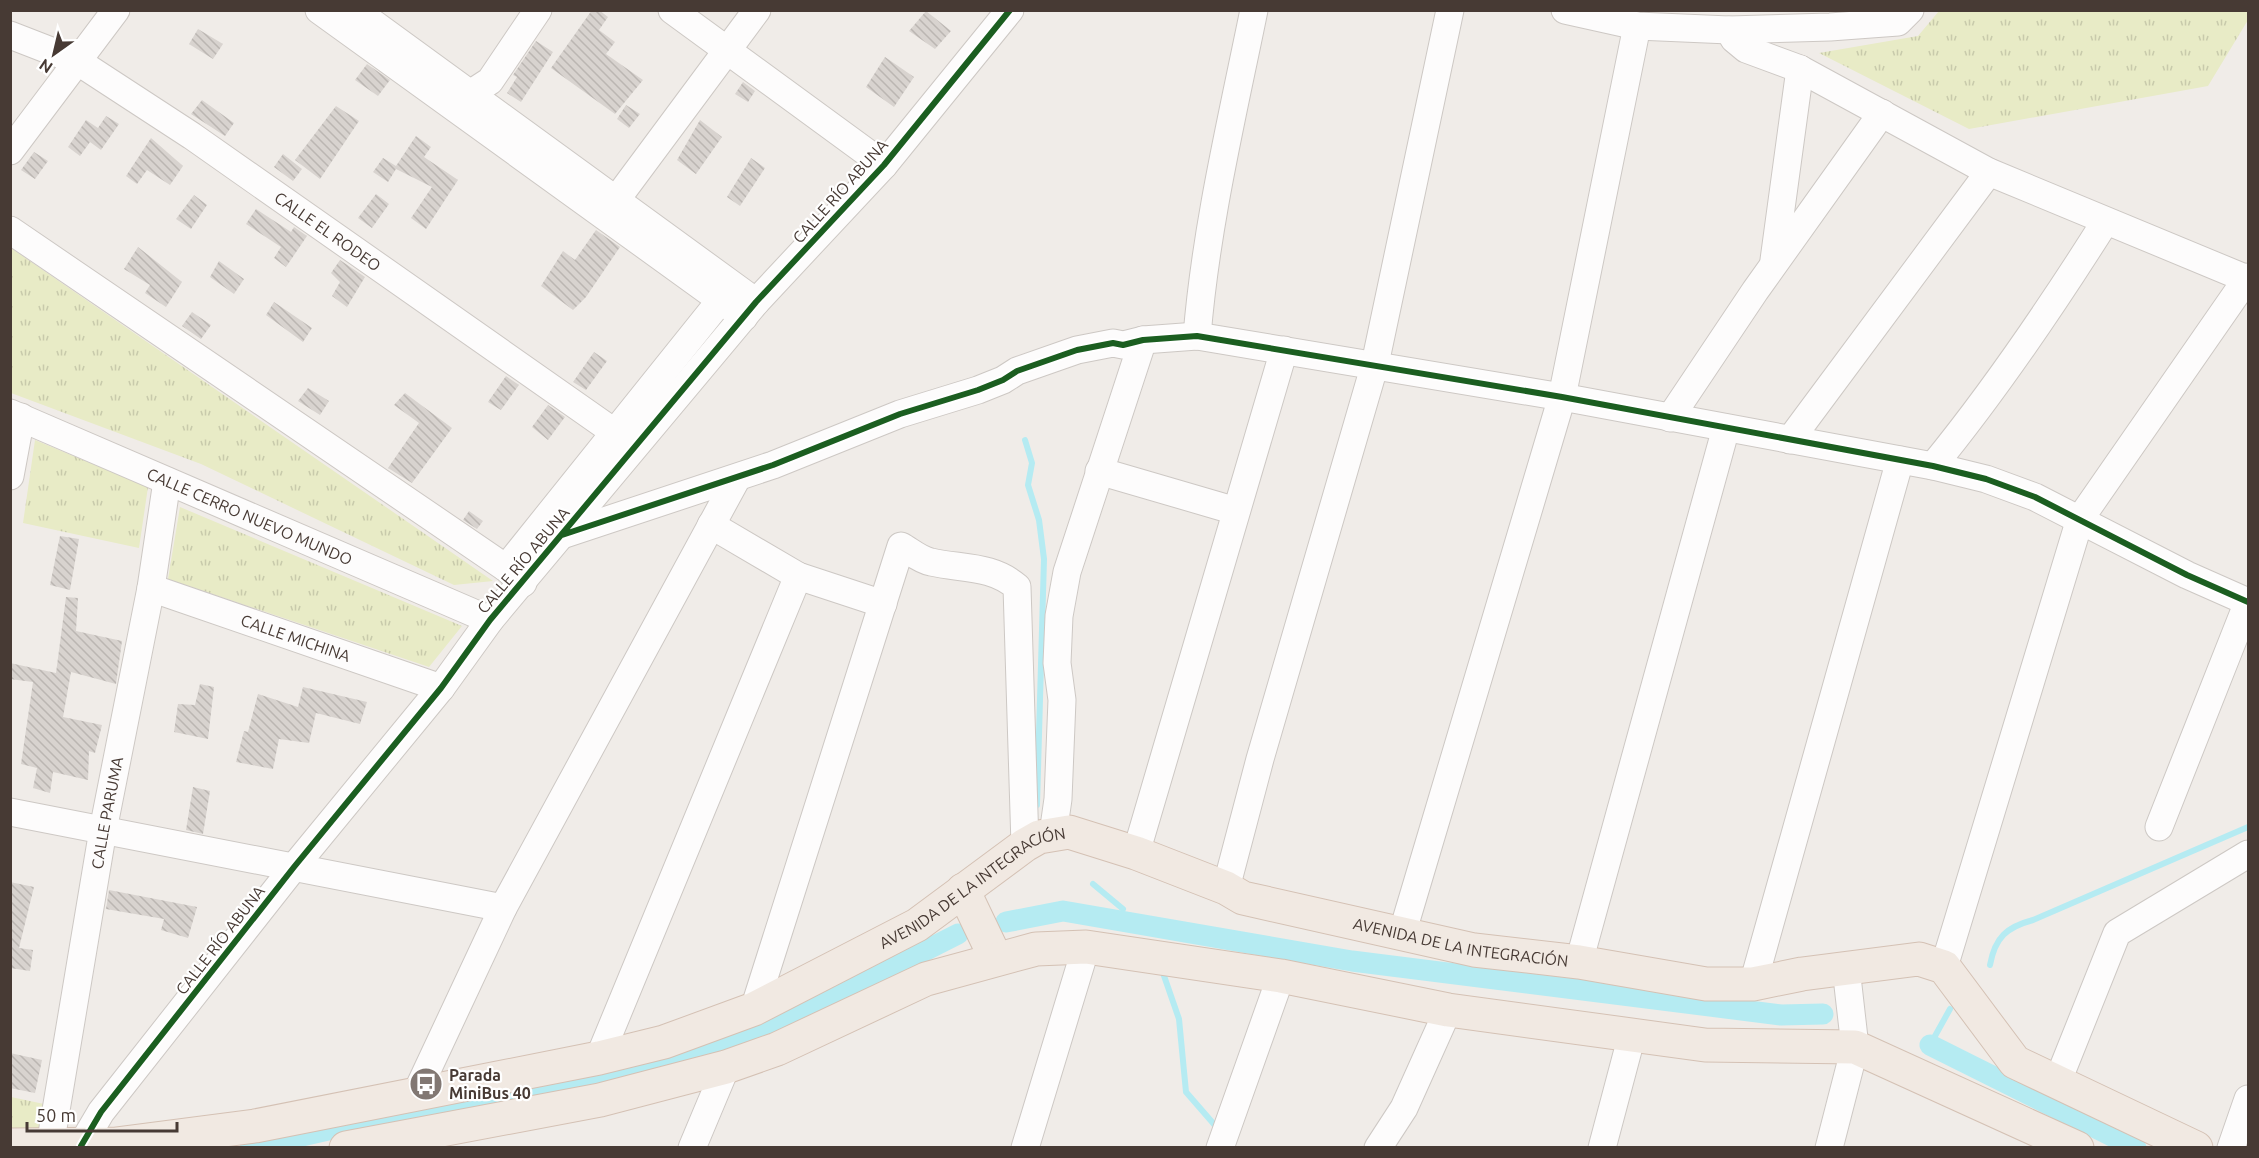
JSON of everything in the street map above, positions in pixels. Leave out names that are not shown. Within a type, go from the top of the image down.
[{"type":"main road","name":"AVENIDA DE LA INTEGRACIÓN","points":[[10,1145],[116,1144],[255,1126],[599,1058],[664,1041],[754,1009],[917,925],[963,890],[1039,840],[1069,832],[1136,853],[1226,888],[1243,898],[1474,950],[1579,962],[1706,984],[1753,984],[1846,968],[1919,959],[1944,967]]},
{"type":"main road","points":[[963,890],[996,959]]},
{"type":"main road","points":[[346,1148],[402,1143],[600,1100],[726,1067],[777,1049],[926,979],[1036,949],[1086,947],[1281,976],[1448,1010],[1632,1035],[1705,1044],[1855,1047],[2077,1148]]},
{"type":"main road","points":[[1944,967],[2015,1062],[2196,1148]]},
{"type":"street","points":[[10,151],[116,10]]},
{"type":"street","points":[[319,10],[442,102],[750,309]]},
{"type":"street","points":[[355,10],[616,200],[726,292]]},
{"type":"street","points":[[442,102],[470,94],[490,81],[538,10]]},
{"type":"street","points":[[672,10],[884,165]]},
{"type":"street","points":[[616,200],[757,10]]},
{"type":"street","points":[[1197,336],[1201,288],[1215,199],[1254,10]]},
{"type":"street","points":[[1226,888],[1260,759],[1375,364],[1450,10]]},
{"type":"street","points":[[1565,10],[1637,26],[1729,30],[1898,22],[1908,15],[1910,10]]},
{"type":"street","name":"CALLE RÍO ABUNA","points":[[66,1146],[101,1112],[294,867],[441,688],[490,620],[515,576],[562,535],[625,440],[884,165],[998,14]]},
{"type":"street","points":[[1402,934],[1562,397],[1637,26]]},
{"type":"street","points":[[1729,30],[1734,39],[1746,49],[1800,69],[1989,172],[2105,222],[2248,278],[2080,519],[1944,967]]},
{"type":"street","name":"CALLE EL RODEO","points":[[10,34],[77,61],[192,135],[625,440]]},
{"type":"street","points":[[1773,265],[1800,69]]},
{"type":"street","points":[[1670,418],[1773,265],[1882,113]]},
{"type":"street","points":[[1790,440],[1989,172]]},
{"type":"street","points":[[1933,466],[1974,416],[2071,277],[2105,222]]},
{"type":"street","points":[[10,231],[515,576],[625,440],[726,292]]},
{"type":"street","points":[[562,535],[737,477],[900,414],[978,390],[1003,380],[1017,371],[1077,350],[1113,343],[1123,345],[1143,340],[1197,336],[1562,397],[1933,466],[1986,479],[2035,497],[2187,575],[2248,602],[2159,827]]},
{"type":"street","points":[[1039,840],[1058,799],[1062,700],[1057,663],[1059,616],[1067,572],[1143,340]]},
{"type":"street","points":[[1136,853],[1284,350]]},
{"type":"street","points":[[10,476],[16,415]]},
{"type":"street","name":"CALLE CERRO NUEVO MUNDO","points":[[16,415],[490,620]]},
{"type":"street","points":[[1579,962],[1726,428]]},
{"type":"street","points":[[1753,984],[1900,460]]},
{"type":"street","points":[[1099,471],[1236,511]]},
{"type":"street","points":[[415,1096],[503,908],[737,477]]},
{"type":"street","name":"CALLE PARUMA","points":[[66,1146],[103,830],[151,588],[167,481]]},
{"type":"street","points":[[711,525],[798,576],[883,604]]},
{"type":"street","points":[[754,1009],[901,546],[927,562],[990,570],[1006,577],[1017,587],[1039,840]]},
{"type":"street","points":[[599,1058],[798,576]]},
{"type":"street","name":"CALLE MICHINA","points":[[151,588],[441,688]]},
{"type":"street","points":[[10,812],[503,908]]},
{"type":"street","points":[[2057,1083],[2117,933],[2248,854]]},
{"type":"street","points":[[1025,1148],[1086,947]]},
{"type":"street","points":[[1829,1148],[1855,1047],[1846,968]]},
{"type":"street","points":[[1220,1148],[1281,976]]},
{"type":"street","points":[[1378,1148],[1404,1108],[1448,1010]]},
{"type":"street","points":[[1602,1148],[1632,1035]]},
{"type":"street","points":[[692,1148],[726,1067]]},
{"type":"street","points":[[2231,1148],[2248,1099]]},
{"type":"green space","points":[[2248,10],[2248,20],[2208,86],[1969,129],[1819,53],[1918,36],[1939,11]]},
{"type":"green space","points":[[11,248],[493,581],[454,585],[201,464],[11,393]]},
{"type":"green space","points":[[35,440],[148,487],[139,548],[23,523]]},
{"type":"green space","points":[[180,507],[462,626],[429,667],[168,579]]},
{"type":"green space","points":[[11,1097],[44,1104],[38,1136],[11,1135]]},
{"type":"building","points":[[592,10],[599,10],[608,17],[599,30],[615,42],[606,54],[643,80],[615,114],[551,68]]},
{"type":"building","points":[[926,11],[951,31],[935,49],[909,31]]},
{"type":"building","points":[[198,29],[223,44],[213,59],[189,44]]},
{"type":"building","points":[[536,41],[553,52],[521,102],[507,93],[517,77],[513,75]]},
{"type":"building","points":[[885,57],[914,77],[894,107],[866,87]]},
{"type":"building","points":[[367,64],[390,80],[378,96],[355,80]]},
{"type":"building","points":[[743,82],[755,91],[748,102],[735,94]]},
{"type":"building","points":[[202,100],[234,123],[225,136],[191,114]]},
{"type":"building","points":[[626,105],[640,114],[629,128],[617,119]]},
{"type":"building","points":[[336,106],[359,121],[320,179],[295,160]]},
{"type":"building","points":[[106,116],[119,124],[101,150],[90,142],[80,156],[68,147],[86,120],[98,128]]},
{"type":"building","points":[[700,120],[722,137],[696,174],[677,160]]},
{"type":"building","points":[[416,136],[431,147],[424,157],[458,180],[426,229],[411,218],[432,187],[396,169],[388,182],[373,172],[383,158],[396,166]]},
{"type":"building","points":[[151,138],[183,166],[170,185],[147,170],[137,184],[126,176]]},
{"type":"building","points":[[34,152],[48,161],[35,179],[21,170]]},
{"type":"building","points":[[283,154],[302,169],[293,181],[274,167]]},
{"type":"building","points":[[751,158],[765,168],[740,206],[727,197]]},
{"type":"building","points":[[376,194],[389,204],[372,228],[358,218]]},
{"type":"building","points":[[194,195],[207,205],[191,229],[176,219]]},
{"type":"building","points":[[256,209],[291,232],[294,227],[307,236],[286,267],[274,258],[281,247],[246,224]]},
{"type":"building","points":[[596,230],[620,247],[586,297],[573,310],[541,286],[563,251],[575,260]]},
{"type":"building","points":[[138,247],[182,282],[166,307],[145,293],[150,285],[124,269]]},
{"type":"building","points":[[340,260],[365,277],[347,307],[332,296],[340,282],[331,273]]},
{"type":"building","points":[[219,261],[244,279],[234,294],[210,277]]},
{"type":"building","points":[[274,302],[312,328],[303,342],[266,315]]},
{"type":"building","points":[[192,312],[211,325],[201,339],[182,326]]},
{"type":"building","points":[[594,352],[607,361],[586,390],[573,382]]},
{"type":"building","points":[[506,376],[519,385],[501,410],[488,402]]},
{"type":"building","points":[[308,388],[329,401],[320,415],[298,401]]},
{"type":"building","points":[[405,393],[452,428],[412,483],[388,468],[419,423],[394,405]]},
{"type":"building","points":[[548,405],[565,417],[548,440],[532,427]]},
{"type":"building","points":[[469,511],[483,521],[477,529],[463,520]]},
{"type":"building","points":[[60,536],[79,539],[70,590],[50,585]]},
{"type":"building","points":[[66,597],[78,598],[76,631],[122,641],[116,684],[71,672],[63,717],[102,725],[95,753],[89,751],[88,780],[53,772],[50,793],[33,788],[37,768],[21,764],[33,682],[10,679],[10,663],[56,673]]},
{"type":"building","points":[[200,684],[214,687],[208,739],[174,732],[178,704],[195,705]]},
{"type":"building","points":[[303,687],[367,702],[360,724],[316,713],[309,743],[279,739],[273,769],[236,762],[244,731],[248,732],[258,694],[298,707]]},
{"type":"building","points":[[193,787],[210,791],[203,834],[186,830]]},
{"type":"building","points":[[10,882],[34,887],[19,948],[33,950],[30,971],[10,968]]},
{"type":"building","points":[[109,890],[197,907],[188,938],[161,930],[164,919],[106,909]]},
{"type":"building","points":[[10,1053],[42,1060],[35,1093],[10,1088]]},
{"type":"waterway","points":[[1025,440],[1032,463],[1028,485],[1039,520],[1044,559],[1037,805]]},
{"type":"waterway","points":[[1990,965],[1999,940],[2016,926],[2248,827]]},
{"type":"waterway","points":[[1093,884],[1123,909]]},
{"type":"waterway","points":[[1006,922],[1063,911],[1352,961],[1781,1015],[1823,1014]]},
{"type":"waterway","points":[[250,1148],[350,1125],[578,1084],[699,1050],[798,1015],[958,934]]},
{"type":"waterway","points":[[1162,970],[1179,1019],[1186,1092],[1219,1130]]},
{"type":"waterway","points":[[1930,1045],[1950,1009]]},
{"type":"waterway","points":[[1930,1045],[2136,1148]]},
{"type":"cycle path","points":[[81,1146],[101,1112],[294,867],[441,688],[490,620],[756,302],[884,165],[1010,10]]},
{"type":"cycle path","points":[[562,535],[773,465],[900,414],[978,390],[1003,380],[1017,371],[1077,350],[1113,343],[1123,345],[1143,340],[1197,336],[1562,397],[1933,466],[1986,479],[2035,497],[2187,575],[2248,602]]},
{"type":"place","name":"Parada MiniBus 40","points":[[426,1084]]}]
